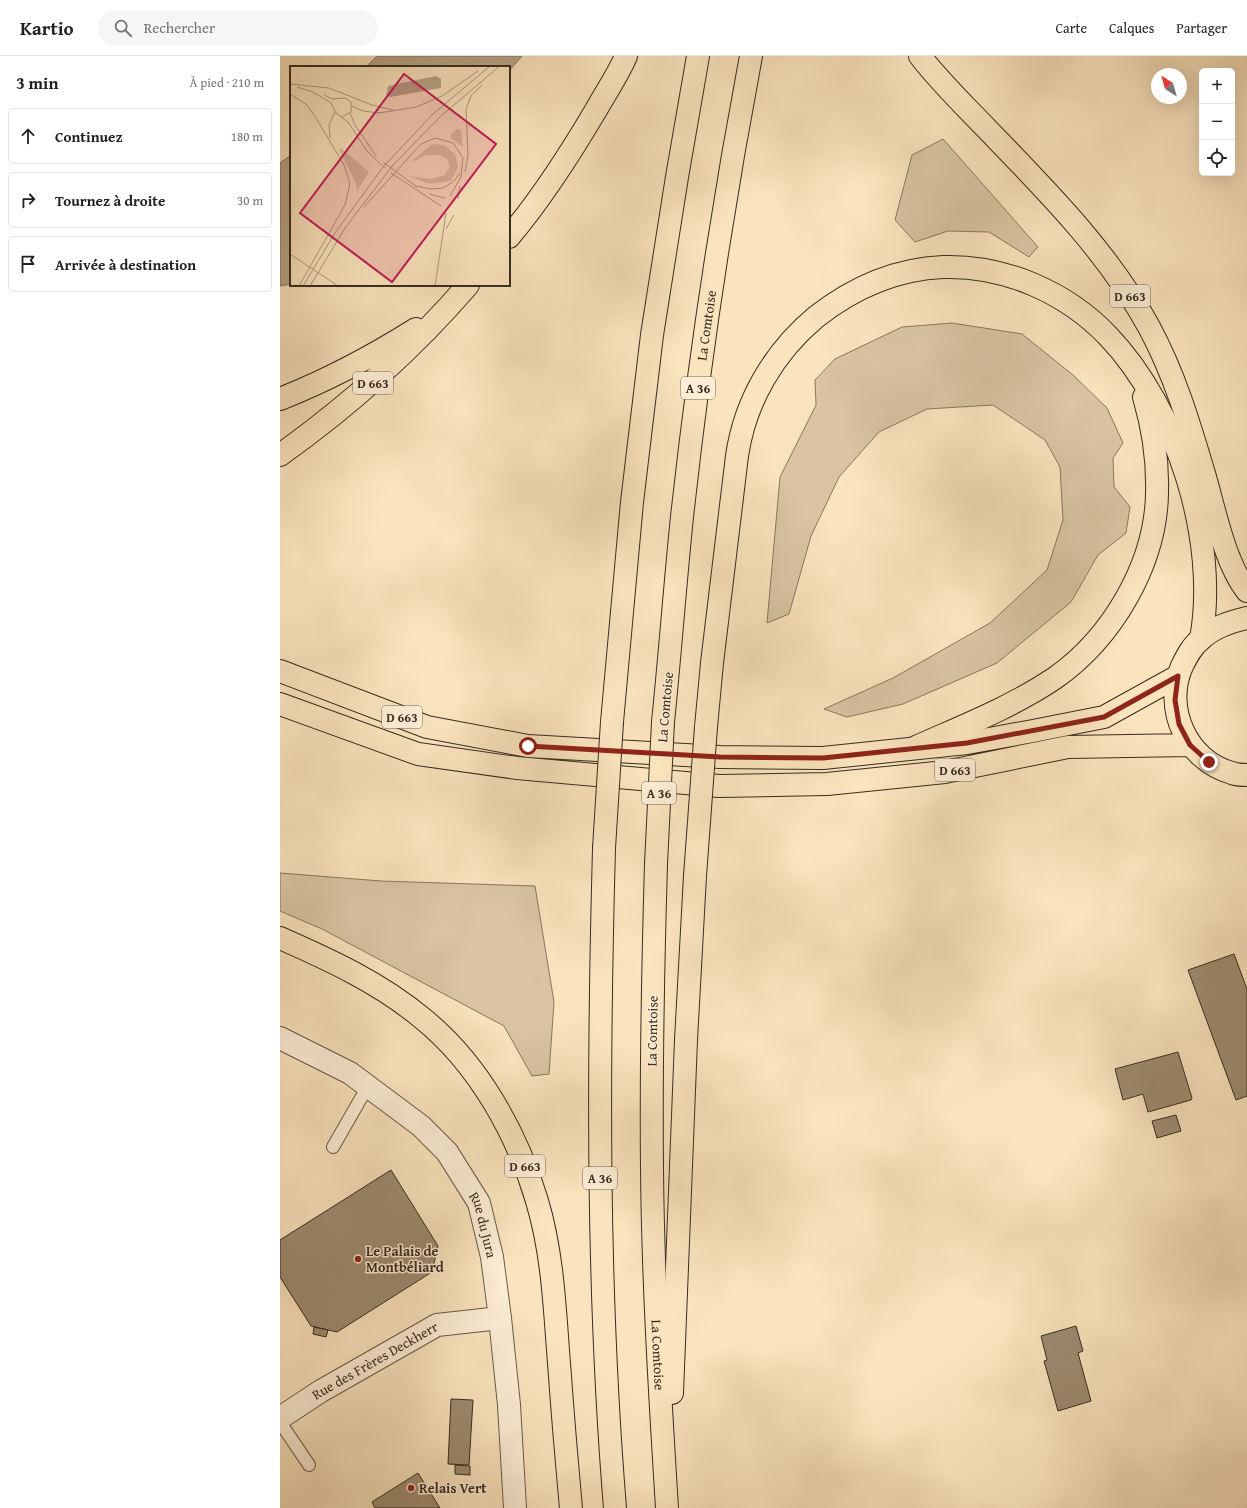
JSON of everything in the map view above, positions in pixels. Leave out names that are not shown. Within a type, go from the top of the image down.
[{"type":"main road","points":[[510,236],[525,218],[580,138],[626,56]]},
{"type":"main road","name":"A 36","points":[[615,1508],[605,1340],[601,1206],[599,1080],[604,848],[612,722],[632,502],[648,366],[676,177],[698,56]]},
{"type":"main road","name":"La Comtoise","points":[[668,1508],[659,1380],[652,1170],[652,1053],[656,864],[663,722],[682,517],[701,364],[717,250],[735,140],[751,56]]},
{"type":"main road","name":"D 663","points":[[920,56],[1088,237],[1132,299],[1163,354],[1177,389],[1189,422],[1229,557],[1247,591]]},
{"type":"main road","points":[[668,1508],[686,1040],[695,876],[706,727],[712,663],[739,438],[749,407],[765,376],[789,344],[805,327],[843,298],[888,277],[931,268],[956,267],[980,269],[1014,277],[1055,294],[1076,308],[1108,336],[1135,370],[1160,411],[1172,435],[1188,481],[1196,514],[1204,559],[1206,584],[1204,620],[1200,639]]},
{"type":"main road","name":"D 663","points":[[280,399],[366,359],[424,324],[462,292]]},
{"type":"main road","name":"D 663","points":[[280,455],[343,408],[386,372],[462,292]]},
{"type":"main road","points":[[916,747],[1019,699],[1056,677],[1089,649],[1113,620],[1124,602],[1140,569],[1148,547],[1152,531],[1157,495],[1155,451],[1144,399],[1135,370]]},
{"type":"main road","points":[[1247,618],[1225,623],[1200,639],[1188,654],[1178,676],[1175,700],[1179,724],[1190,745],[1209,762],[1232,773],[1247,775]]},
{"type":"main road","name":"D 663","points":[[280,672],[428,727],[528,746],[720,757],[823,758],[916,747],[967,743],[1104,717],[1178,676]]},
{"type":"main road","name":"D 663","points":[[280,704],[418,754],[517,768],[719,786],[827,784],[945,772],[1068,747],[1190,745]]},
{"type":"main road","name":"D 663","points":[[280,938],[367,980],[423,1018],[443,1037],[467,1064],[487,1090],[503,1119],[528,1174],[544,1230],[551,1272],[556,1318],[572,1508]]},
{"type":"street","name":"Rue du Jura","points":[[280,1038],[350,1073],[421,1126],[447,1152],[480,1203],[492,1257],[500,1318],[509,1405],[515,1508]]},
{"type":"street","name":"Rue des Frères Deckherr","points":[[280,1418],[321,1392],[437,1325],[500,1318]]},
{"type":"lane","points":[[333,1147],[368,1086]]},
{"type":"lane","points":[[280,1422],[309,1466]]},
{"type":"shaded area","points":[[377,56],[522,56],[510,70],[510,66],[367,66]]},
{"type":"shaded area","points":[[943,139],[1038,247],[1029,257],[989,232],[948,231],[915,242],[895,220],[912,155]]},
{"type":"shaded area","points":[[290,156],[290,284],[280,286],[280,163]]},
{"type":"shaded area","points":[[952,323],[1022,334],[1073,375],[1107,408],[1123,443],[1113,458],[1114,487],[1130,507],[1126,533],[1098,555],[1071,602],[997,663],[903,704],[847,717],[824,709],[893,678],[990,623],[1047,570],[1063,520],[1060,467],[1045,440],[993,405],[927,409],[879,432],[839,477],[811,536],[789,614],[767,623],[780,477],[816,405],[815,380],[835,359],[902,327]]},
{"type":"shaded area","points":[[280,873],[381,881],[535,886],[554,1002],[549,1074],[532,1076],[504,1026],[322,929],[280,911]]},
{"type":"building","points":[[1234,954],[1247,989],[1247,1096],[1236,1100],[1188,970]]},
{"type":"building","points":[[1178,1052],[1192,1098],[1191,1100],[1148,1112],[1143,1094],[1123,1100],[1115,1069]]},
{"type":"building","points":[[1176,1115],[1181,1131],[1157,1138],[1152,1121]]},
{"type":"building","name":"Le Palais de Montbéliard","points":[[391,1170],[438,1246],[432,1272],[337,1332],[311,1326],[280,1277],[280,1240]]},
{"type":"building","points":[[1076,1326],[1083,1351],[1078,1353],[1091,1401],[1058,1411],[1044,1361],[1047,1360],[1041,1336]]},
{"type":"building","points":[[314,1327],[328,1330],[326,1337],[313,1334]]},
{"type":"building","points":[[451,1399],[473,1400],[469,1465],[448,1464]]},
{"type":"building","points":[[455,1465],[470,1466],[470,1475],[455,1474]]},
{"type":"building","name":"Relais Vert","points":[[418,1473],[440,1508],[375,1508],[372,1502]]},
{"type":"place","name":"Le Palais de Montbéliard","points":[[358,1259]]},
{"type":"place","name":"Relais Vert","points":[[411,1488]]},
{"type":"route","points":[[528,746],[720,757],[823,758],[916,747],[967,743],[1104,717],[1178,676],[1175,700],[1179,724],[1190,745],[1209,762]]}]
